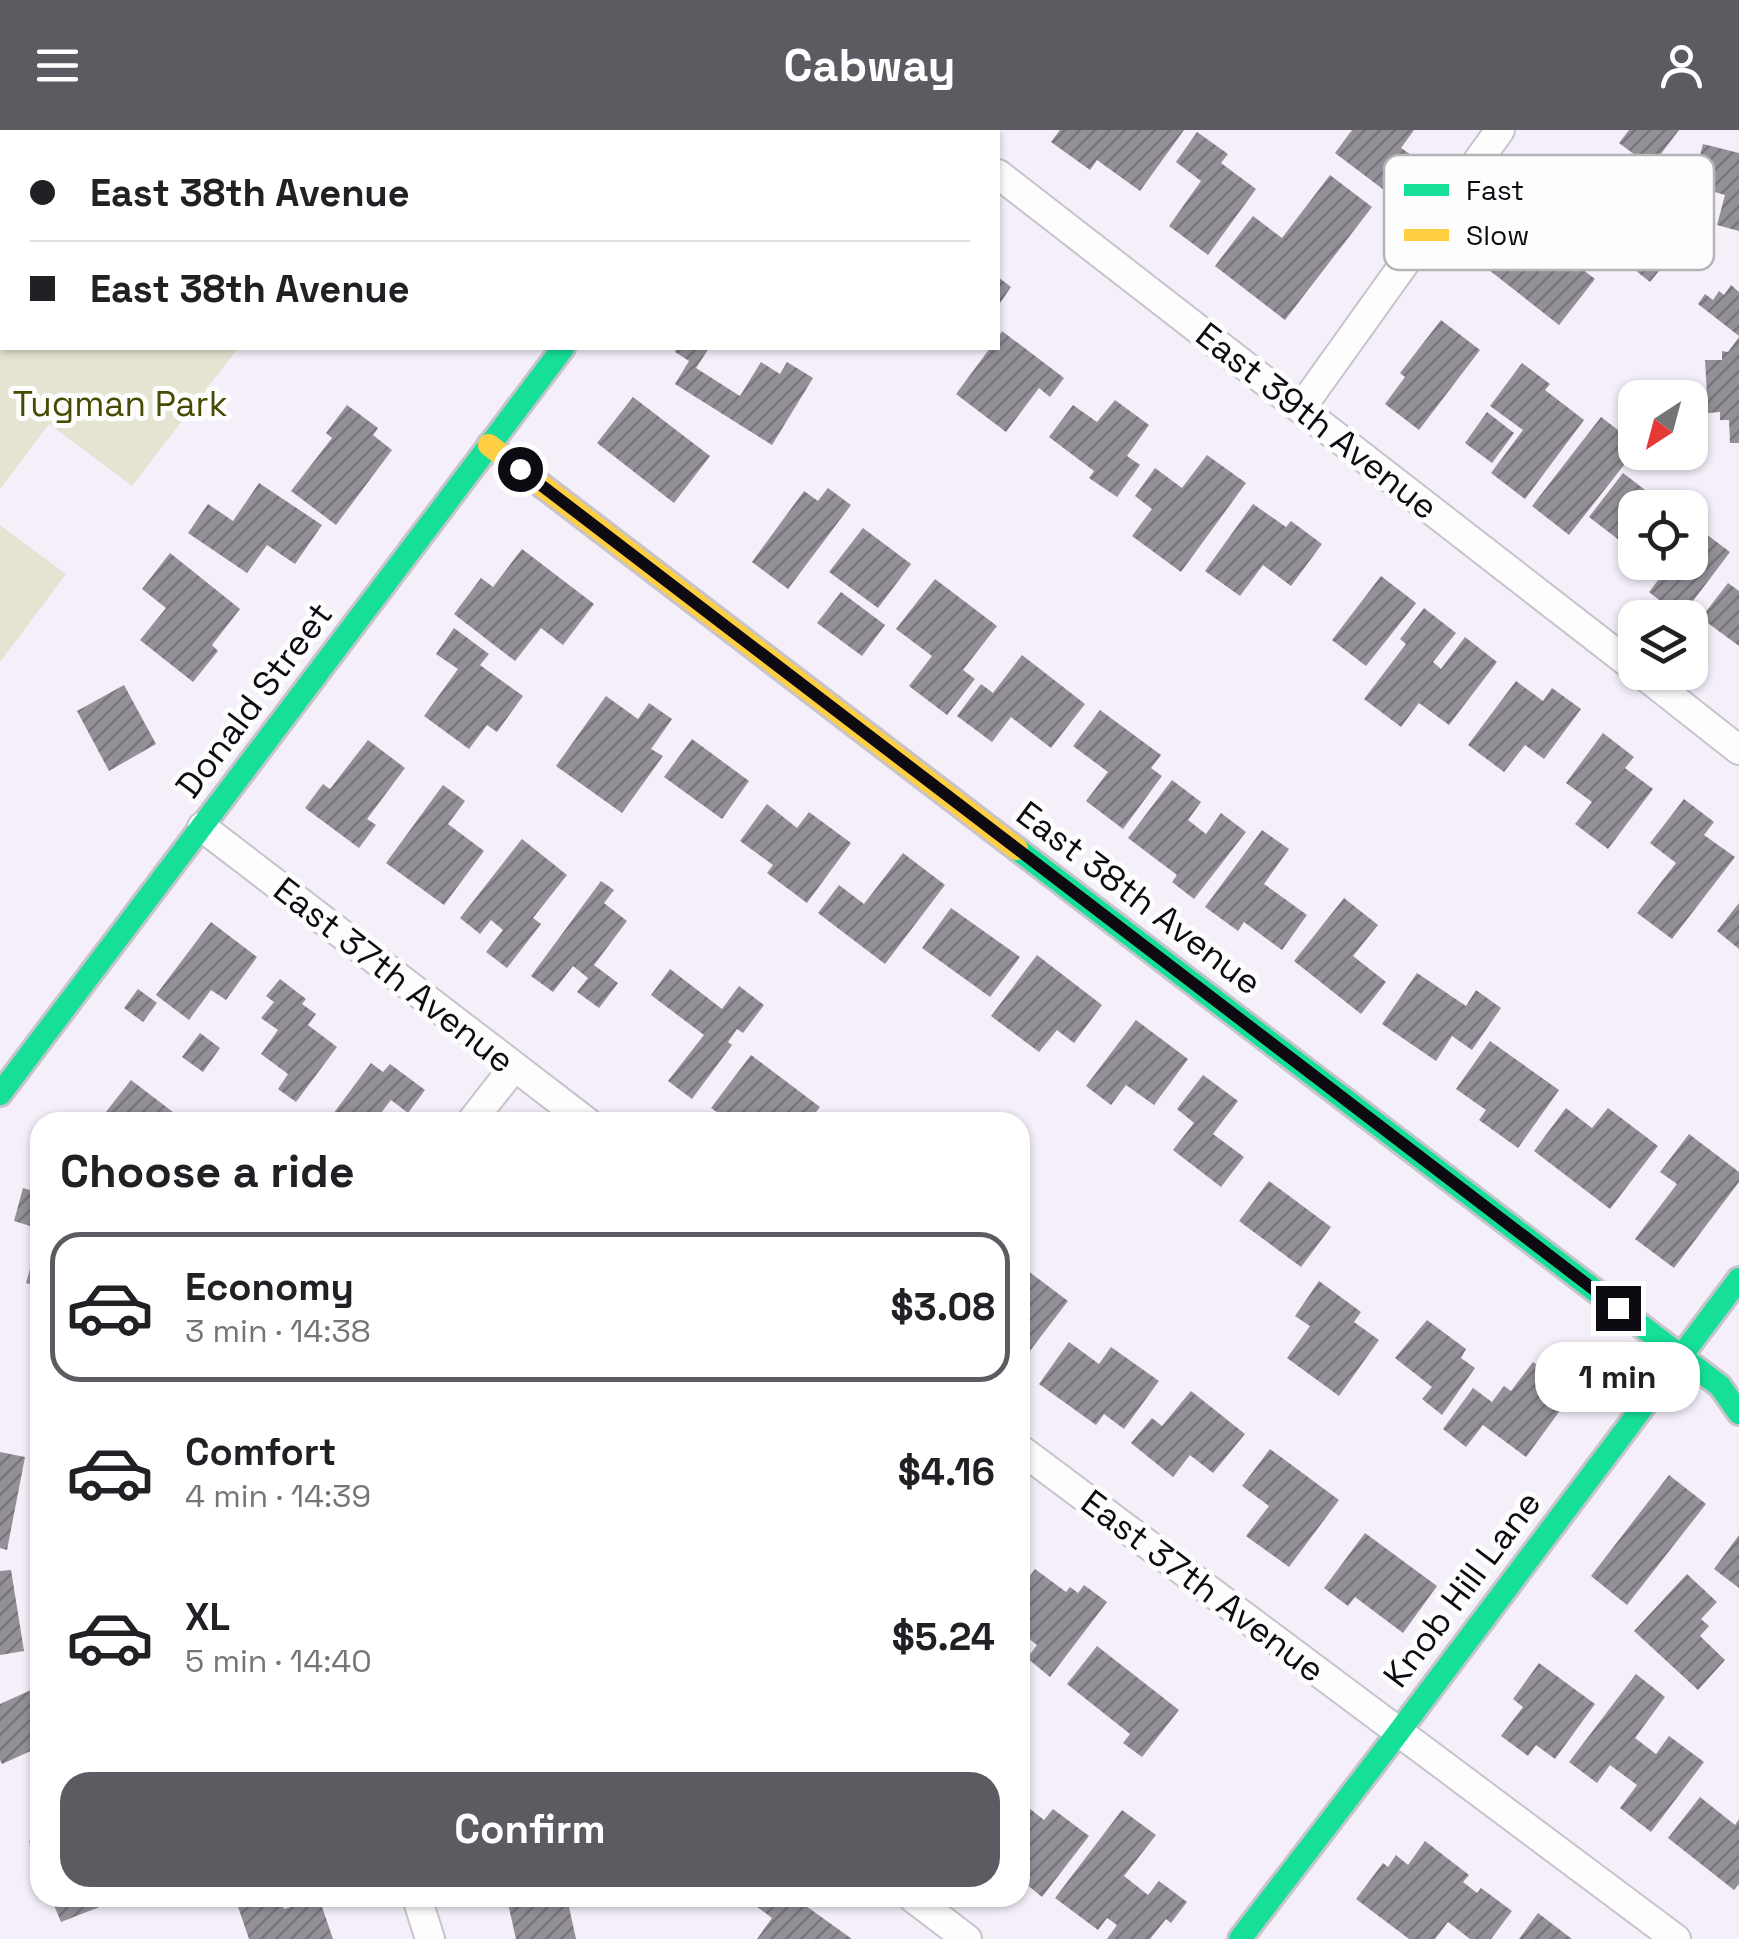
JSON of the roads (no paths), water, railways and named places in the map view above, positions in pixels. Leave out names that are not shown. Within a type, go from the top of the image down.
[{"type":"street","points":[[1482,155],[1500,130]]},
{"type":"street","name":"East 39th Avenue","points":[[1000,176],[1618,654]]},
{"type":"street","points":[[1301,408],[1400,270]]},
{"type":"street","name":"Donald Street","points":[[0,1094],[562,350]]},
{"type":"street","name":"East 38th Avenue","points":[[489,445],[1720,1386],[1739,1413]]},
{"type":"street","name":"East 39th Avenue","points":[[1663,690],[1739,750]]},
{"type":"street","name":"East 37th Avenue","points":[[202,826],[574,1112]]},
{"type":"street","points":[[479,1112],[514,1067]]},
{"type":"street","name":"Knob Hill Lane","points":[[1240,1939],[1739,1279]]},
{"type":"street","name":"East 37th Avenue","points":[[1030,1456],[1676,1939]]},
{"type":"street","points":[[420,1907],[430,1939]]},
{"type":"street","points":[[926,1907],[967,1939]]},
{"type":"park label","name":"Tugman Park","points":[[120,404]]}]
